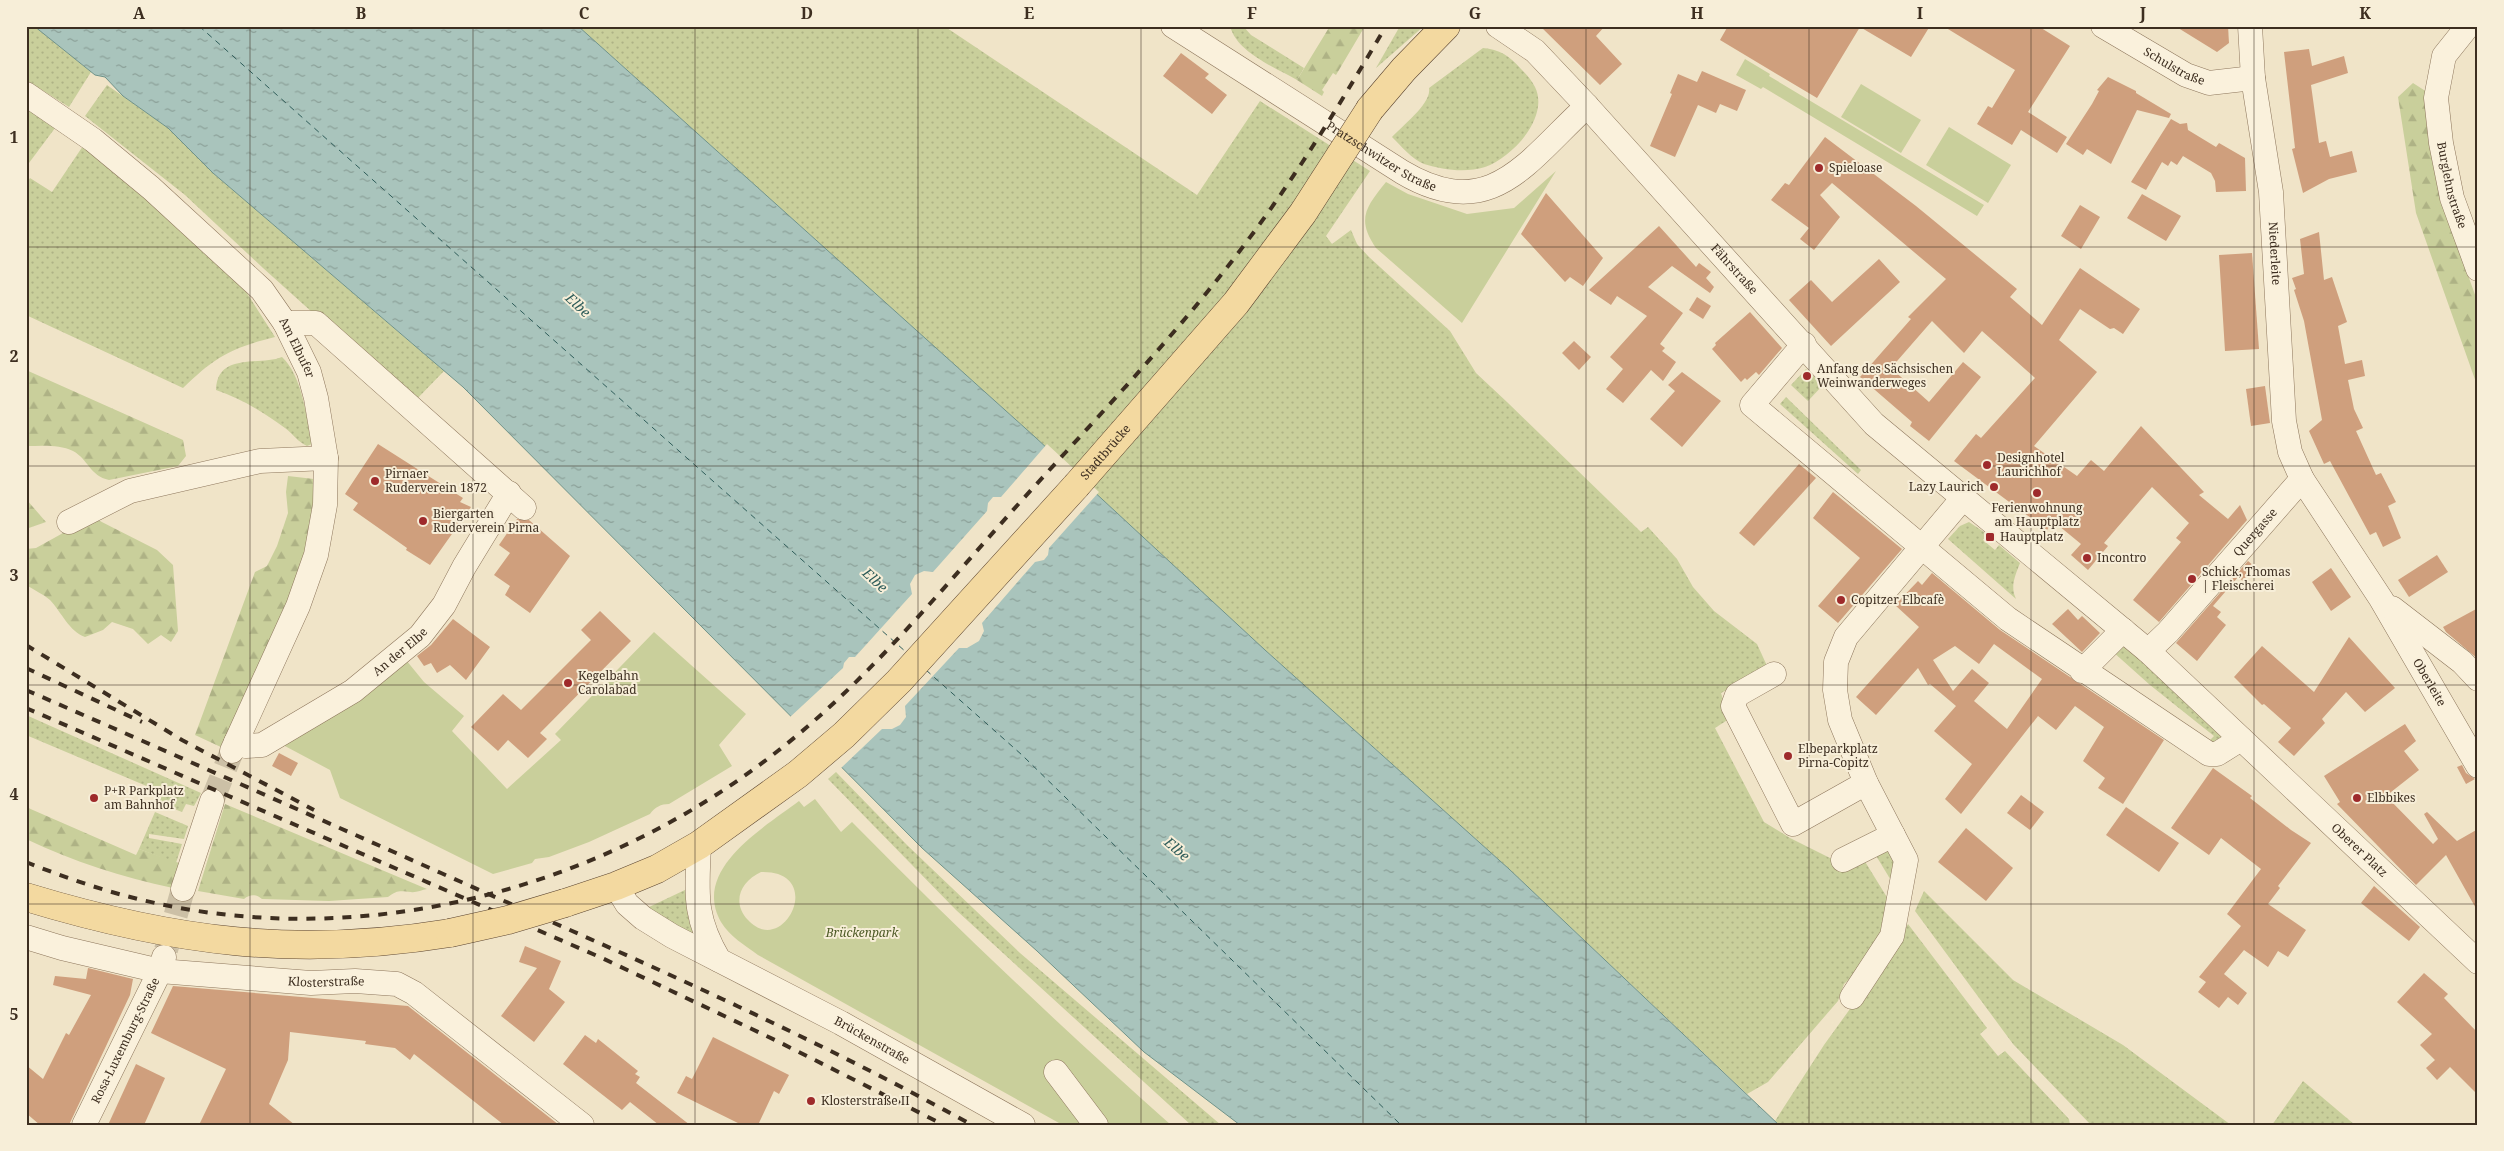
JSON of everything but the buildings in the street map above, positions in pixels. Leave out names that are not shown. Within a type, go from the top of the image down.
[{"type":"main road","points":[[1424,50],[1446,26]]},
{"type":"main road","points":[[1424,50],[1456,26]]},
{"type":"main road","name":"Stadtbrücke","points":[[26,898],[126,925],[186,936],[252,944],[300,946],[367,944],[450,933],[508,920],[616,886],[657,868],[699,845],[806,767],[844,735],[922,656],[1204,342],[1267,262],[1302,213],[1370,108],[1404,69],[1424,50]]},
{"type":"street","points":[[1498,26],[1535,51]]},
{"type":"street","points":[[1520,26],[1535,51],[1587,106]]},
{"type":"street","name":"Schulstraße","points":[[2103,26],[2186,75],[2209,83],[2253,78]]},
{"type":"street","name":"Niederleite","points":[[2250,26],[2253,78],[2271,192],[2284,422],[2290,452],[2302,479]]},
{"type":"street","name":"Burglehnstraße","points":[[2468,26],[2444,56],[2438,76],[2436,98],[2441,142],[2452,198],[2478,269]]},
{"type":"street","name":"Pratzschwitzer Straße","points":[[1182,29],[1409,176],[1447,191],[1464,192],[1486,189],[1508,179],[1526,166],[1587,106]]},
{"type":"street","name":"Am Elbufer","points":[[26,94],[93,140],[151,188],[262,290],[285,323],[308,372],[316,398],[326,458],[326,505],[316,555],[298,606],[252,703],[234,747]]},
{"type":"street","name":"Fährstraße","points":[[1587,106],[1804,344]]},
{"type":"street","name":"An der Elbe","points":[[234,747],[262,745],[353,691],[420,636],[448,600],[464,567],[517,500],[316,324],[285,323]]},
{"type":"street","points":[[2148,651],[1874,424],[1804,344],[1752,405],[2008,619],[2082,671],[2209,754],[2217,754],[2241,739]]},
{"type":"street","points":[[69,522],[130,492],[260,461],[326,458]]},
{"type":"street","name":"Oberleite","points":[[2302,479],[2381,599],[2478,766]]},
{"type":"street","name":"Quergasse","points":[[2148,651],[2168,632],[2302,479]]},
{"type":"street","points":[[1852,997],[1892,936],[1906,860],[1866,783],[1840,720],[1835,690],[1836,662],[1846,637],[1963,498]]},
{"type":"street","name":"Oberleite","points":[[2381,599],[2462,662],[2478,679]]},
{"type":"street","points":[[2082,671],[2123,630]]},
{"type":"street","name":"Oberer Platz","points":[[2148,651],[2478,962]]},
{"type":"street","points":[[1774,674],[1737,695],[1733,706],[1793,824],[1866,783]]},
{"type":"street","points":[[183,890],[212,800]]},
{"type":"street","points":[[1843,860],[1893,835]]},
{"type":"street","points":[[699,845],[698,911],[707,940],[719,960]]},
{"type":"street","name":"Brückenstraße","points":[[616,886],[626,904],[643,918],[672,936],[842,1023],[1023,1125]]},
{"type":"street","name":"Klosterstraße","points":[[26,937],[62,948],[311,983],[355,981],[397,984],[414,992],[582,1125]]},
{"type":"street","name":"Rosa-Luxemburg-Straße","points":[[84,1125],[162,963]]},
{"type":"street","points":[[1056,1072],[1096,1125]]},
{"type":"green space","points":[[26,26],[34,26],[91,72],[69,107],[26,80]]},
{"type":"green space","points":[[578,26],[944,26],[1197,195],[1260,101],[1370,171],[1326,236],[1332,244],[1351,230],[1357,244],[1369,257],[1450,331],[1476,373],[1641,532],[1648,527],[1677,559],[1693,587],[1714,611],[1757,644],[1768,668],[1721,693],[1729,719],[1715,728],[1764,822],[1790,838],[1850,868],[1864,860],[1893,907],[1885,934],[1858,971],[1844,984],[1838,1001],[1768,1082],[1747,1094],[1509,869],[1265,650],[1035,437]]},
{"type":"green space","points":[[1230,26],[1243,26],[1251,35],[1304,68],[1297,80],[1248,52],[1234,36]]},
{"type":"green space","points":[[1330,26],[1365,26],[1336,75],[1333,73],[1322,90],[1324,92],[1322,96],[1297,80]]},
{"type":"green space","points":[[1400,26],[1424,26],[1376,68]]},
{"type":"green space","points":[[1483,48],[1494,50],[1508,57],[1517,64],[1532,82],[1538,99],[1533,124],[1516,146],[1506,155],[1485,167],[1455,170],[1420,162],[1392,137],[1421,107],[1429,94],[1429,88]]},
{"type":"green space","points":[[1745,59],[1770,74],[1769,76],[1984,205],[1977,216],[1763,87],[1761,89],[1736,75]]},
{"type":"green space","points":[[2413,83],[2427,92],[2446,214],[2478,303],[2478,388],[2416,213],[2398,97]]},
{"type":"green space","points":[[1861,84],[1921,120],[1901,153],[1841,117]]},
{"type":"green space","points":[[107,85],[168,128],[213,173],[444,371],[413,403],[185,195],[85,116]]},
{"type":"green space","points":[[26,103],[58,124],[26,167]]},
{"type":"green space","points":[[1949,127],[2011,165],[1988,203],[1926,165]]},
{"type":"green space","points":[[85,143],[243,287],[275,337],[247,345],[225,355],[205,368],[183,388],[26,315],[26,184],[30,178],[52,192]]},
{"type":"green space","points":[[1556,171],[1462,323],[1376,248],[1366,229],[1366,213],[1373,199],[1386,182],[1408,194],[1467,214],[1514,208]]},
{"type":"green space","points":[[282,357],[289,365],[303,398],[312,444],[307,446],[260,411],[235,397],[216,390],[218,378],[224,370],[232,365]]},
{"type":"green space","points":[[1806,369],[1823,385],[1808,401],[1791,385]]},
{"type":"green space","points":[[26,370],[183,440],[186,456],[178,466],[109,480],[97,475],[73,451],[62,447],[26,446]]},
{"type":"green space","points":[[1786,397],[1861,470],[1858,474],[1780,404]]},
{"type":"green space","points":[[288,476],[314,479],[317,502],[291,609],[223,748],[195,735],[255,572],[267,566],[277,546],[288,513],[286,492]]},
{"type":"green space","points":[[26,499],[46,522],[26,529]]},
{"type":"green space","points":[[92,517],[157,550],[173,565],[178,631],[171,642],[161,635],[148,644],[133,629],[112,622],[103,630],[85,637],[74,631],[50,600],[26,585],[26,549],[36,548]]},
{"type":"green space","points":[[1969,522],[1987,534],[1983,540],[1995,550],[1999,545],[2020,563],[2013,585],[2016,599],[1948,539],[1960,526]]},
{"type":"green space","points":[[654,632],[746,714],[719,745],[732,766],[669,804],[658,806],[650,814],[589,842],[549,857],[535,859],[532,863],[493,874],[340,798],[330,770],[283,745],[406,660],[424,682],[464,716],[452,731],[507,789],[561,740],[555,734]]},
{"type":"green space","points":[[2122,640],[2226,739],[2222,743],[2207,743],[2214,736],[2150,685],[2112,651]]},
{"type":"green space","points":[[26,715],[201,793],[194,806],[186,804],[182,812],[159,803],[163,793],[26,735]]},
{"type":"green space","points":[[836,772],[907,845],[1020,953],[1221,1125],[1191,1125],[956,910],[828,779]]},
{"type":"green space","name":"Brückenpark","points":[[815,799],[841,832],[852,822],[1009,976],[1171,1125],[1059,1123],[758,955],[733,936],[721,922],[714,903],[716,884],[724,867],[736,851],[768,823],[799,801],[804,807]],"holes":[[[761,872],[781,875],[792,884],[795,897],[793,910],[785,921],[774,929],[762,929],[748,920],[743,913],[739,899],[741,893],[748,881]]]},
{"type":"green space","points":[[225,804],[427,889],[394,893],[388,897],[329,901],[262,899],[253,895],[244,899],[198,891]]},
{"type":"green space","points":[[26,807],[136,855],[139,849],[179,863],[173,888],[98,868],[26,839]]},
{"type":"green space","points":[[155,812],[188,826],[184,839],[149,834],[149,838],[182,844],[176,863],[139,849]]},
{"type":"green space","points":[[1896,844],[1895,887],[1875,854]]},
{"type":"green space","points":[[687,889],[696,938],[647,908]]},
{"type":"green space","points":[[1924,891],[2013,980],[2123,1045],[2231,1125],[2091,1125],[2013,1044],[1915,911]]},
{"type":"green space","points":[[1908,924],[1987,1028],[1980,1034],[1998,1056],[2005,1051],[2069,1119],[2070,1125],[1779,1125],[1775,1121],[1824,1045],[1896,945]]},
{"type":"green space","points":[[2303,1081],[2355,1125],[2272,1125]]},
{"type":"water","name":"Elbe","points":[[34,26],[578,26],[1035,437],[1265,650],[1509,869],[1779,1125],[1240,1125],[1144,1052],[1037,951],[922,848],[463,387],[213,173],[168,128],[123,96],[105,77],[95,75]]},
{"type":"pier","points":[[1047,444],[1099,492],[1049,548],[1048,555],[1044,560],[1035,562],[982,623],[984,631],[979,641],[967,648],[959,648],[905,706],[906,717],[900,725],[892,729],[882,729],[840,769],[789,718],[843,668],[844,663],[849,657],[855,657],[912,594],[910,584],[915,575],[924,571],[933,572],[987,511],[988,503],[993,497],[1001,497]]},
{"type":"ferry route","points":[[199,26],[906,652]]},
{"type":"ferry route","points":[[926,670],[1022,755],[1401,1125]]},
{"type":"tunnel","points":[[212,801],[232,751]]},
{"type":"tunnel","points":[[166,950],[183,889]]},
{"type":"railway","points":[[26,862],[80,882],[134,898],[218,914],[304,919],[389,913],[473,898],[555,874],[634,841],[709,799],[779,750],[813,722],[876,662],[1167,340],[1222,274],[1267,214],[1320,135],[1386,26]]},
{"type":"railway","points":[[26,645],[182,740],[314,810]]},
{"type":"railway","points":[[26,668],[142,722]]},
{"type":"railway","points":[[26,690],[732,1003],[853,1062],[972,1125]]},
{"type":"railway","points":[[26,708],[602,958],[777,1041],[944,1125]]},
{"type":"place","name":"Spieloase","points":[[1819,168]]},
{"type":"place","name":"Anfang des Sächsischen Weinwanderweges","points":[[1807,376]]},
{"type":"place","name":"Designhotel Laurichhof","points":[[1987,465]]},
{"type":"place","name":"Pirnaer Ruderverein 1872","points":[[375,481]]},
{"type":"place","name":"Lazy Laurich","points":[[1994,487]]},
{"type":"place","name":"Ferienwohnung am Hauptplatz","points":[[2037,493]]},
{"type":"place","name":"Biergarten Ruderverein Pirna","points":[[423,521]]},
{"type":"place","name":"Hauptplatz","points":[[1990,537]]},
{"type":"place","name":"Incontro","points":[[2087,558]]},
{"type":"place","name":"Schick, Thomas | Fleischerei","points":[[2192,579]]},
{"type":"place","name":"Copitzer Elbcafè","points":[[1841,600]]},
{"type":"place","name":"Kegelbahn Carolabad","points":[[568,683]]},
{"type":"place","name":"Elbeparkplatz Pirna-Copitz","points":[[1788,756]]},
{"type":"place","name":"P+R Parkplatz am Bahnhof","points":[[94,798]]},
{"type":"place","name":"Elbbikes","points":[[2357,798]]},
{"type":"place","name":"Klosterstraße II","points":[[811,1101]]}]
